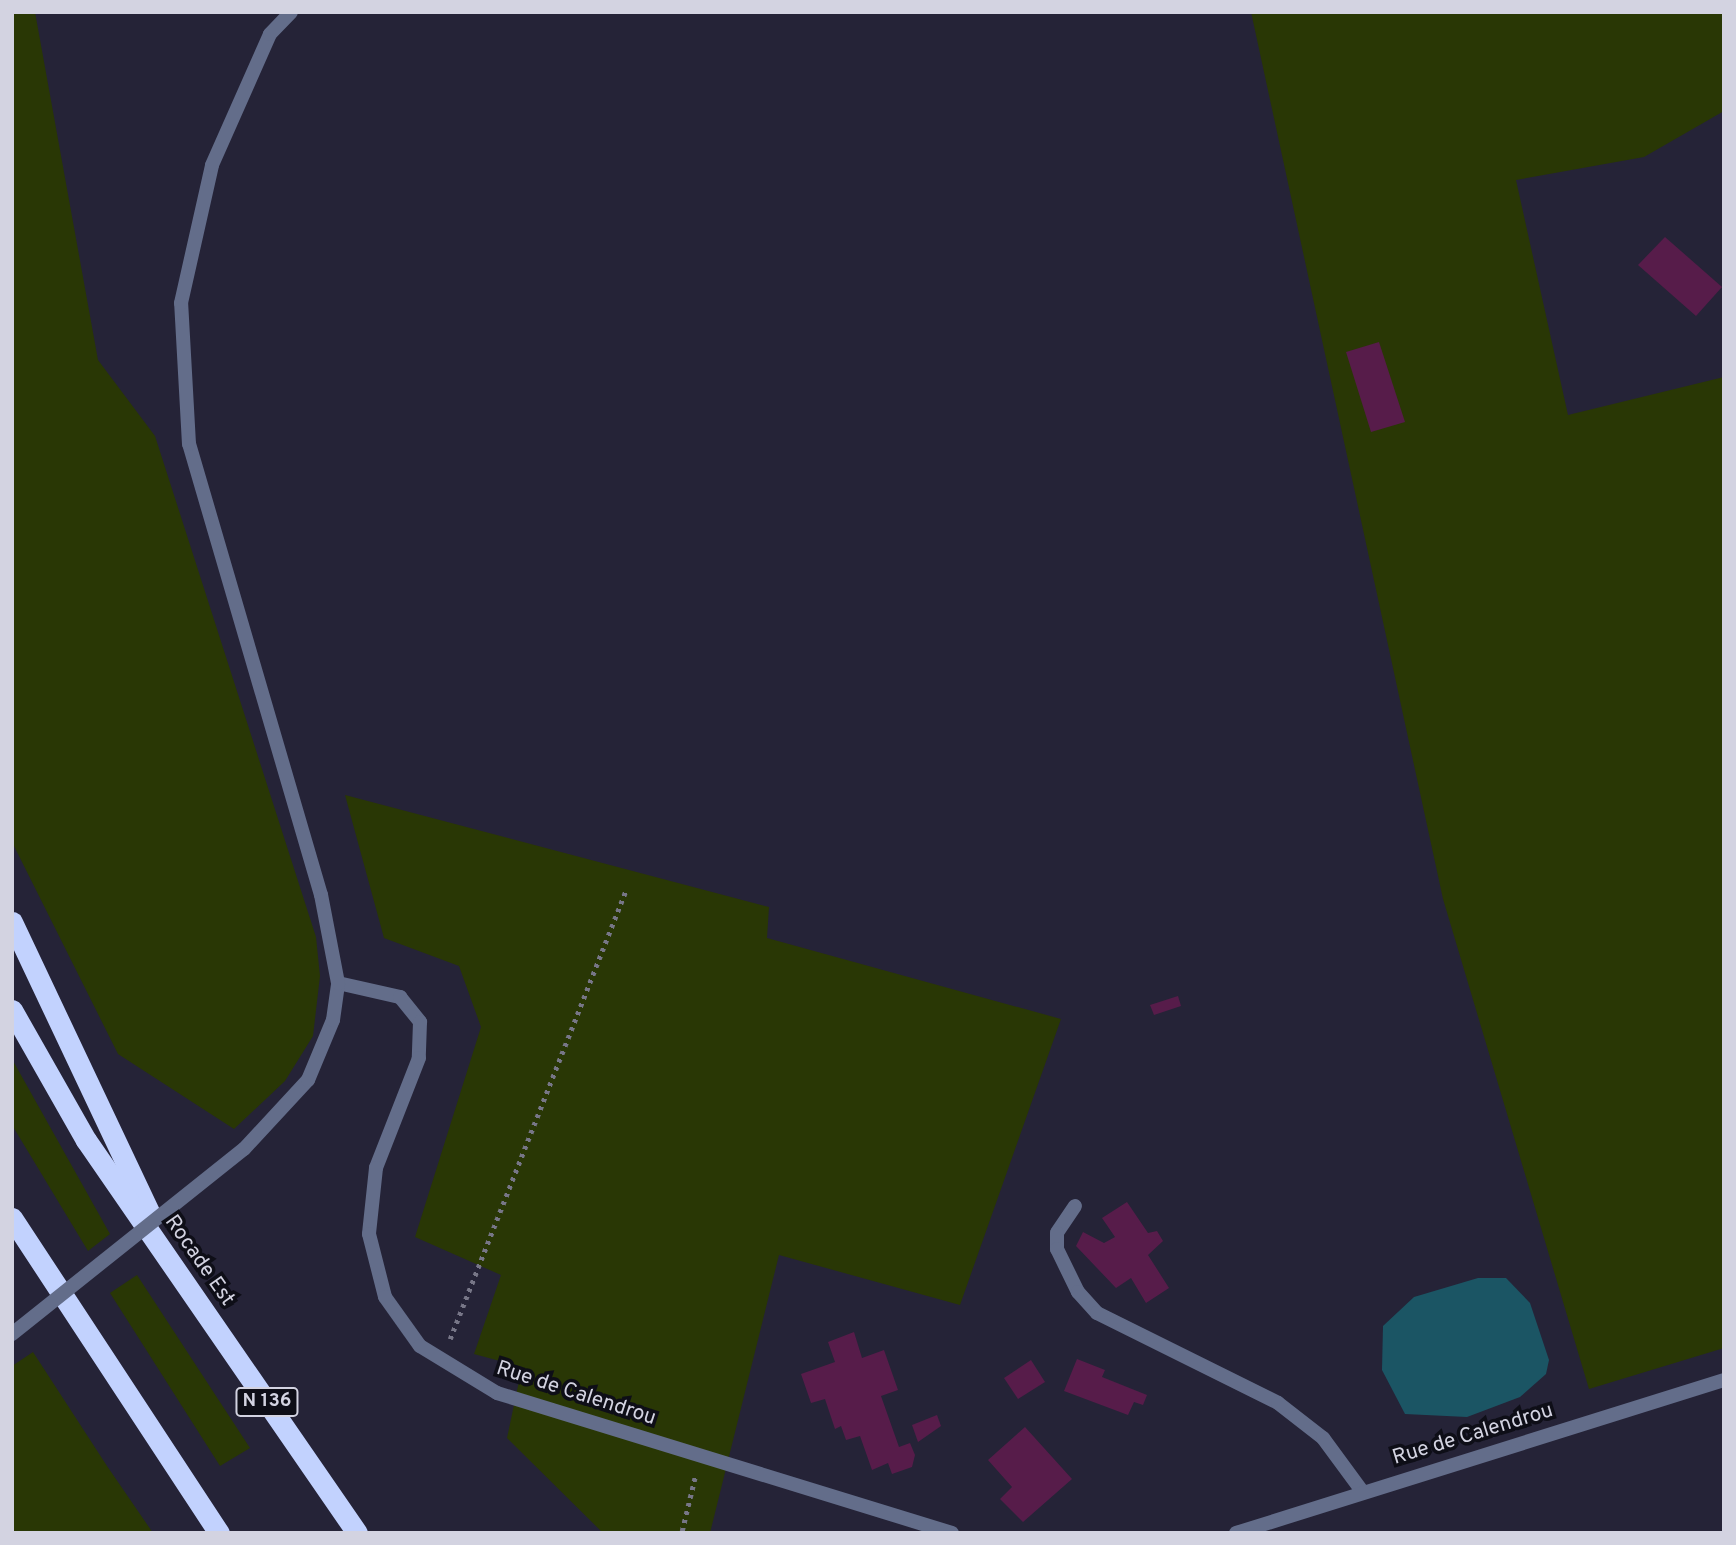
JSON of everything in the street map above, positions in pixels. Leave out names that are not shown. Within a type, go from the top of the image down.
[{"type":"highway","points":[[12,922],[177,1272]]},
{"type":"highway","name":"Rocade Est","points":[[12,1010],[86,1140],[357,1533]]},
{"type":"highway","points":[[12,1218],[219,1533]]},
{"type":"street","points":[[12,1334],[244,1149],[308,1080],[326,1042],[338,983],[321,895],[189,444],[181,303],[212,164],[270,34],[291,12]]},
{"type":"street","name":"Rue de Calendrou","points":[[338,983],[400,997],[420,1023],[419,1058],[376,1168],[369,1234],[385,1297],[401,1325],[441,1363],[497,1393],[952,1533]]},
{"type":"street","points":[[1075,1206],[1057,1233],[1057,1249],[1078,1292],[1097,1313],[1278,1403],[1323,1438],[1362,1491]]},
{"type":"street","name":"Rue de Calendrou","points":[[1236,1533],[1362,1491],[1724,1380]]},
{"type":"path","points":[[441,1363],[626,890]]},
{"type":"path","points":[[682,1531],[700,1456]]},
{"type":"green space","points":[[12,12],[35,12],[98,360],[155,436],[316,937],[320,976],[313,1036],[285,1081],[234,1129],[118,1054],[12,842]]},
{"type":"green space","points":[[1251,12],[1724,12],[1724,111],[1644,157],[1516,180],[1568,415],[1724,377],[1724,1348],[1589,1389],[1443,899]]},
{"type":"green space","points":[[345,795],[769,907],[767,938],[1061,1019],[960,1305],[779,1255],[710,1533],[603,1533],[507,1438],[522,1367],[474,1354],[501,1275],[415,1237],[481,1027],[459,966],[384,938]]},
{"type":"green space","points":[[12,1059],[110,1234],[88,1251],[12,1125]]},
{"type":"green space","points":[[137,1275],[250,1448],[220,1466],[110,1293]]},
{"type":"green space","points":[[33,1352],[153,1533],[12,1533],[12,1366]]},
{"type":"water","points":[[1478,1278],[1506,1278],[1530,1303],[1549,1360],[1546,1374],[1520,1397],[1467,1417],[1405,1414],[1382,1370],[1383,1326],[1414,1297]]},
{"type":"building","points":[[1665,237],[1722,287],[1696,316],[1638,265]]},
{"type":"building","points":[[1379,342],[1405,422],[1371,432],[1346,352]]},
{"type":"building","points":[[1178,996],[1181,1006],[1154,1015],[1150,1005]]},
{"type":"building","points":[[1127,1202],[1148,1233],[1157,1231],[1163,1241],[1148,1255],[1169,1288],[1146,1303],[1131,1278],[1116,1288],[1076,1246],[1083,1232],[1104,1243],[1115,1237],[1102,1218]]},
{"type":"building","points":[[854,1332],[862,1358],[884,1350],[898,1390],[881,1396],[899,1447],[910,1443],[915,1455],[912,1467],[892,1474],[888,1463],[872,1470],[860,1436],[846,1440],[841,1426],[835,1429],[825,1399],[811,1403],[801,1374],[835,1362],[828,1342]]},
{"type":"building","points":[[1077,1359],[1105,1370],[1102,1377],[1147,1395],[1143,1405],[1134,1402],[1128,1415],[1064,1391]]},
{"type":"building","points":[[1031,1360],[1045,1382],[1018,1399],[1004,1378]]},
{"type":"building","points":[[937,1415],[941,1426],[918,1442],[912,1425]]},
{"type":"building","points":[[1025,1427],[1072,1479],[1023,1522],[1000,1499],[1012,1487],[988,1460]]}]
